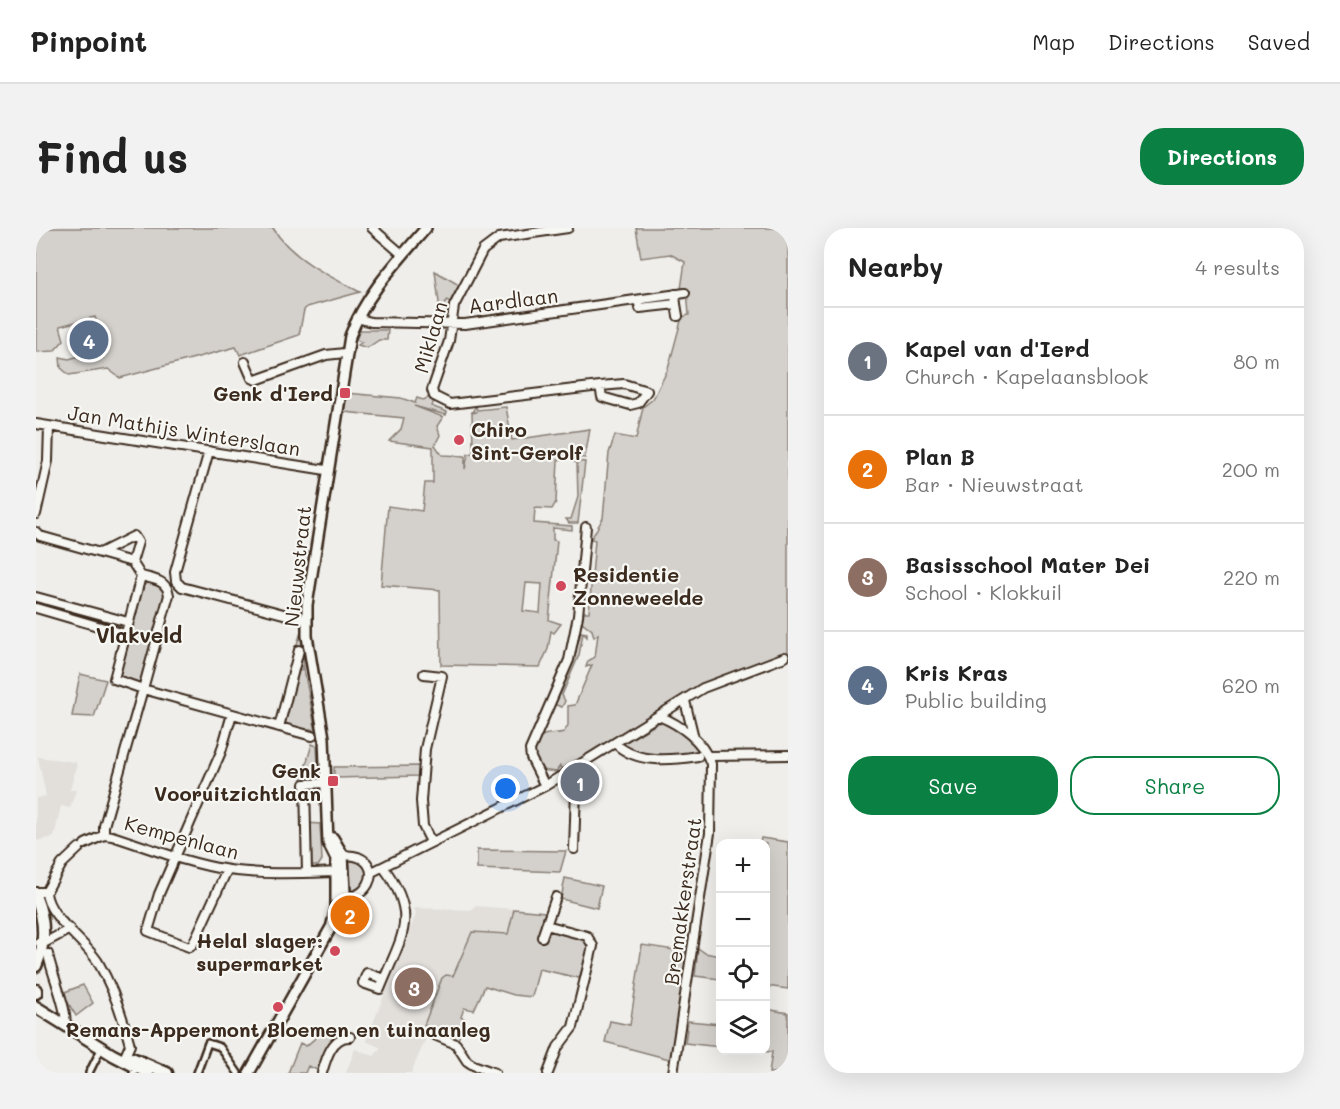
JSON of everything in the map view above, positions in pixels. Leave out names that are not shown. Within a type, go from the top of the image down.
[{"type":"main road","points":[[36,966],[43,923],[41,895]]},
{"type":"main road","points":[[36,925],[39,944]]},
{"type":"main road","points":[[36,994],[62,1021]]},
{"type":"main road","points":[[36,1006],[62,1021],[101,1049],[167,1073]]},
{"type":"main road","points":[[124,1058],[134,1071],[148,1073]]},
{"type":"street","points":[[372,228],[403,255]]},
{"type":"street","name":"Nieuwstraat","points":[[339,857],[329,831],[324,738],[306,620],[326,470],[345,353],[357,318],[372,292],[426,228]]},
{"type":"street","name":"Miklaan","points":[[568,228],[499,238],[490,243],[477,259],[454,306],[452,323],[432,390],[441,401],[458,404],[600,386],[624,384],[647,391],[638,403],[630,405],[602,397],[600,386]]},
{"type":"street","name":"Aardlaan","points":[[357,318],[371,322],[452,323],[685,293]]},
{"type":"street","points":[[675,294],[678,316]]},
{"type":"street","name":"Aardlaan","points":[[638,300],[640,308],[676,304]]},
{"type":"street","points":[[245,362],[252,378],[256,380],[326,355],[345,353]]},
{"type":"street","name":"Jan Mathijs Winterslaan","points":[[36,424],[326,470]]},
{"type":"street","points":[[36,514],[48,461],[49,426]]},
{"type":"street","points":[[209,451],[176,570],[176,581],[184,588],[306,620]]},
{"type":"street","points":[[545,786],[531,758],[530,750],[569,660],[578,616],[586,527]]},
{"type":"street","points":[[36,532],[40,536],[132,562],[141,576],[162,582],[169,595],[104,826],[104,835]]},
{"type":"street","points":[[102,552],[134,536],[138,542],[132,562]]},
{"type":"street","points":[[141,576],[114,679],[312,736]]},
{"type":"street","points":[[36,597],[128,622]]},
{"type":"street","points":[[36,608],[125,634]]},
{"type":"street","points":[[279,727],[299,668],[299,650]]},
{"type":"street","points":[[372,872],[545,786],[717,681],[785,657]]},
{"type":"street","points":[[424,674],[442,676],[425,749],[421,815],[431,842]]},
{"type":"street","points":[[685,701],[693,738]]},
{"type":"street","points":[[227,870],[193,944],[189,947],[148,931],[159,894],[221,752],[232,714]]},
{"type":"street","points":[[659,716],[676,723],[708,756],[788,755]]},
{"type":"street","points":[[616,744],[628,752],[649,758],[667,760],[698,756]]},
{"type":"street","name":"Bremakkerstraat","points":[[672,1073],[710,833],[712,787],[708,756]]},
{"type":"street","points":[[568,773],[576,790],[573,849]]},
{"type":"street","points":[[307,873],[305,784],[327,783]]},
{"type":"street","name":"Kempenlaan","points":[[41,895],[62,864],[82,846],[104,835],[227,870],[340,872]]},
{"type":"street","points":[[249,1073],[343,906],[341,893],[339,857],[362,859],[368,863],[372,872],[370,883],[360,892],[341,893]]},
{"type":"street","points":[[384,868],[402,896],[406,917],[402,935],[384,979]]},
{"type":"street","points":[[36,892],[91,952],[107,978],[130,1045],[124,1058]]},
{"type":"street","points":[[542,937],[556,897]]},
{"type":"street","points":[[546,925],[587,936],[593,946],[573,1027],[558,1047],[548,1073]]},
{"type":"street","points":[[39,944],[70,929]]},
{"type":"street","points":[[48,954],[55,984],[67,1013],[62,1021]]},
{"type":"street","points":[[432,1034],[456,1044],[466,1061],[495,1073]]},
{"type":"street","points":[[322,1073],[337,1040],[350,1037]]},
{"type":"street","points":[[196,1073],[208,1042],[220,1047],[238,1073]]},
{"type":"street","points":[[89,1073],[101,1049]]},
{"type":"shaded area","points":[[36,228],[273,228],[290,249],[324,273],[360,292],[307,307],[304,310],[299,335],[240,355],[236,347],[120,378],[108,369],[69,375],[61,368],[60,357],[69,359],[104,349],[95,317],[60,326],[64,340],[54,351],[36,352]]},
{"type":"shaded area","points":[[636,228],[788,228],[788,657],[785,652],[765,663],[714,679],[687,693],[563,772],[560,766],[556,772],[541,770],[534,751],[536,741],[544,735],[564,732],[568,725],[568,706],[575,705],[592,665],[586,667],[588,661],[595,657],[598,634],[594,637],[592,630],[582,622],[583,612],[589,612],[595,540],[591,539],[603,518],[609,453],[615,435],[636,439],[643,407],[653,399],[668,369],[682,317],[689,315],[687,290],[681,289],[685,262],[670,254],[641,258]]},
{"type":"shaded area","points":[[435,271],[459,285],[450,302],[447,300],[445,304],[448,312],[444,317],[437,318],[439,303]]},
{"type":"shaded area","points":[[360,330],[388,330],[387,340],[379,340],[367,348],[358,345],[362,342],[356,340]]},
{"type":"shaded area","points":[[346,393],[401,398],[415,403],[417,398],[423,400],[430,397],[434,402],[431,406],[447,412],[446,415],[414,406],[443,417],[437,426],[440,435],[435,445],[442,455],[465,456],[465,469],[468,454],[473,453],[473,446],[477,446],[473,445],[472,413],[477,412],[472,412],[476,406],[477,410],[506,407],[512,440],[590,429],[585,458],[564,456],[564,460],[558,460],[556,502],[552,509],[535,508],[534,523],[572,526],[572,530],[553,528],[553,540],[557,541],[549,620],[561,624],[554,633],[551,631],[548,649],[540,667],[441,665],[440,590],[381,585],[388,506],[422,511],[425,483],[433,483],[433,447],[389,441],[401,429],[404,418],[344,412]],"holes":[[[526,583],[542,584],[540,613],[523,611]]]},
{"type":"shaded area","points":[[573,461],[585,462],[578,523],[569,523],[566,519],[571,519],[578,497],[577,463]]},
{"type":"shaded area","points":[[150,582],[161,584],[166,594],[142,680],[135,684],[120,678],[118,674],[141,587]]},
{"type":"shaded area","points":[[301,632],[304,670],[317,737],[312,729],[290,728],[285,722],[296,674],[303,668],[298,664],[297,650],[295,650]]},
{"type":"shaded area","points":[[581,632],[587,633],[587,637],[583,633],[579,655],[562,695],[565,701],[562,707],[553,704],[573,659]]},
{"type":"shaded area","points":[[80,674],[106,680],[94,717],[72,716]]},
{"type":"shaded area","points":[[660,722],[683,733],[697,747],[700,754],[661,756],[642,753],[623,746],[624,743]]},
{"type":"shaded area","points":[[312,744],[317,746],[319,782],[301,782]]},
{"type":"shaded area","points":[[38,757],[75,762],[77,765],[70,790],[76,790],[70,808],[61,806],[54,837],[36,841],[36,798],[46,796]]},
{"type":"shaded area","points":[[419,766],[419,776],[334,778],[334,767]]},
{"type":"shaded area","points":[[307,823],[320,824],[322,860],[318,866],[308,866]]},
{"type":"shaded area","points":[[770,839],[788,842],[788,989],[770,987]]},
{"type":"shaded area","points":[[477,850],[566,851],[560,872],[477,869]]},
{"type":"shaded area","points":[[345,859],[362,862],[368,872],[362,887],[346,893]]},
{"type":"shaded area","points":[[565,878],[602,886],[597,908],[561,899]]},
{"type":"shaded area","points":[[474,906],[514,909],[508,934],[471,932],[453,977],[446,975],[442,978],[424,1025],[430,1029],[411,1073],[346,1073],[355,1049],[374,1056],[381,1048],[366,1041],[416,914],[414,908],[473,910]]},
{"type":"shaded area","points":[[514,909],[545,912],[537,938],[546,941],[549,930],[587,940],[588,953],[579,978],[539,969],[532,997],[514,995],[485,986],[474,1010],[464,1008],[461,1017],[465,1019],[458,1040],[424,1025],[442,978],[446,975],[453,976],[472,932],[508,934]]},
{"type":"shaded area","points":[[689,944],[673,1060],[605,1042],[610,1021],[630,1025],[642,945],[687,952]]},
{"type":"shaded area","points":[[698,948],[705,953],[716,955],[716,979],[695,976]]},
{"type":"shaded area","points":[[83,985],[93,1003],[76,1016],[62,993]]},
{"type":"shaded area","points":[[770,1010],[788,1013],[788,1073],[769,1073],[772,1052],[770,1052]]},
{"type":"shaded area","points":[[688,1021],[716,1024],[716,1047],[685,1043]]},
{"type":"shaded area","points":[[333,1029],[337,1032],[320,1071],[308,1066],[305,1073],[288,1073],[300,1043],[306,1046],[319,1035]]},
{"type":"place","name":"Kris Kras","points":[[89,340]]},
{"type":"place","name":"Genk d'Ierd","points":[[345,393]]},
{"type":"place","name":"Chiro Sint-Gerolf","points":[[459,440]]},
{"type":"place","name":"Residentie Zonneweelde","points":[[561,586]]},
{"type":"place","name":"Genk Vooruitzichtlaan","points":[[333,781]]},
{"type":"place","name":"Kapel van d'Ierd","points":[[580,782]]},
{"type":"place","name":"Plan B","points":[[350,915]]},
{"type":"place","name":"Helal slager: supermarket","points":[[335,951]]},
{"type":"place","name":"Basisschool Mater Dei","points":[[414,987]]},
{"type":"place","name":"Remans-Appermont Bloemen en tuinaanleg","points":[[278,1007]]},
{"type":"district","name":"Vlakveld","points":[[139,634]]}]
